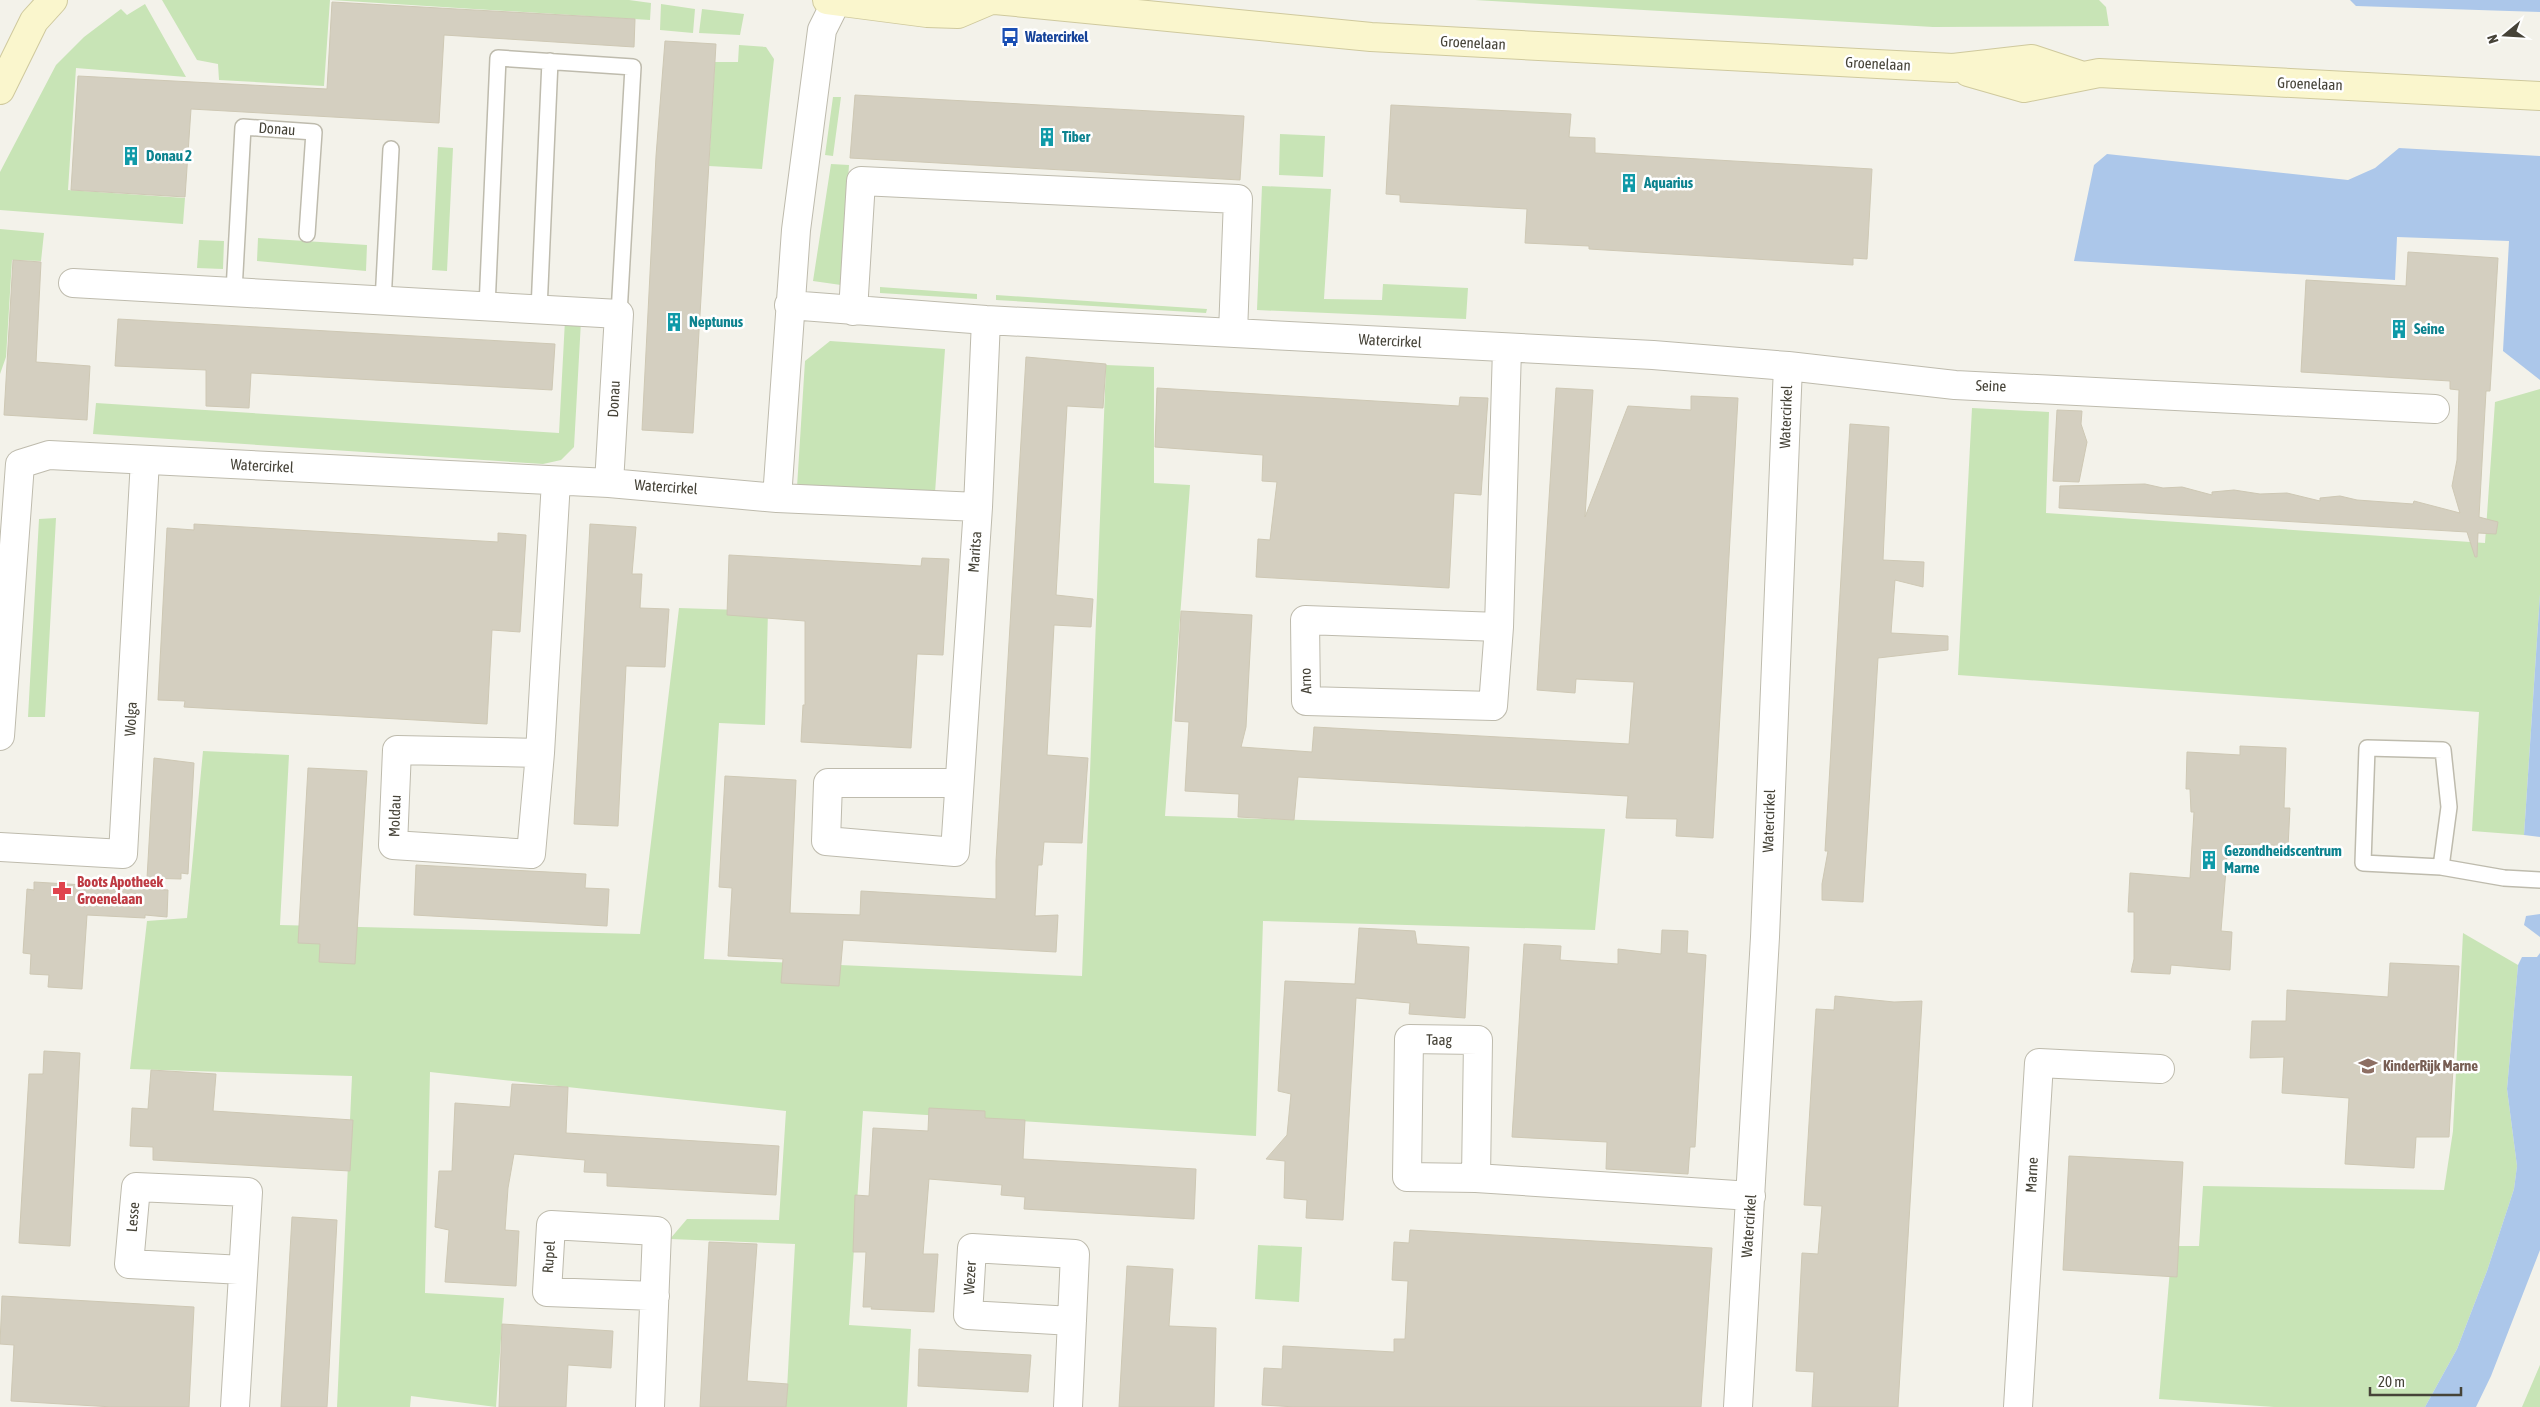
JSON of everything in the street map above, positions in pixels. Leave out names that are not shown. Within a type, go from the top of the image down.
[{"type":"street","points":[[0,90],[34,21],[53,0]]},
{"type":"street","points":[[777,498],[789,305],[796,230],[822,30],[833,0],[927,13],[958,14],[992,0]]},
{"type":"street","name":"Groenelaan","points":[[995,0],[1371,37],[1953,68],[2032,59],[2080,75],[2099,73],[2540,96]]},
{"type":"street","points":[[853,311],[861,181],[1238,199],[1232,333]]},
{"type":"street","points":[[73,283],[619,314]]},
{"type":"street","name":"Watercirkel","points":[[789,305],[986,320],[1653,355],[1788,366],[1765,937],[1738,1407]]},
{"type":"street","name":"Donau","points":[[610,483],[619,314]]},
{"type":"street","name":"Maritsa","points":[[959,783],[828,783],[826,841],[955,852],[978,507],[986,320]]},
{"type":"street","name":"Arno","points":[[1499,627],[1305,620],[1306,701],[1493,706],[1499,627],[1507,348]]},
{"type":"street","name":"Seine","points":[[1788,366],[1955,385],[2435,410]]},
{"type":"street","name":"Watercirkel","points":[[0,736],[20,464],[49,454],[610,483],[777,498],[978,507]]},
{"type":"street","name":"Wolga","points":[[0,847],[123,854],[145,460]]},
{"type":"street","name":"Moldau","points":[[540,753],[397,750],[393,845],[531,854],[540,753],[556,481]]},
{"type":"street","name":"Taag","points":[[1476,1178],[1478,1040],[1409,1039],[1407,1177],[1476,1178],[1751,1196]]},
{"type":"street","name":"Marne","points":[[2018,1407],[2039,1063],[2160,1069]]},
{"type":"street","name":"Lesse","points":[[235,1407],[248,1192],[136,1187],[129,1264],[243,1270]]},
{"type":"street","name":"Rupel","points":[[650,1407],[655,1296],[657,1231],[551,1224],[546,1292],[655,1296]]},
{"type":"street","points":[[1068,1407],[1072,1321]]},
{"type":"lane","name":"Donau","points":[[487,306],[498,58],[550,61],[633,67],[619,314]]},
{"type":"lane","points":[[539,310],[550,61]]},
{"type":"lane","name":"Donau","points":[[234,291],[243,127],[314,132],[307,234]]},
{"type":"lane","points":[[382,302],[391,149]]},
{"type":"lane","points":[[2441,867],[2449,807],[2443,750],[2366,748],[2363,863],[2441,867],[2504,878],[2540,880]]},
{"type":"green space","points":[[162,0],[330,0],[324,86],[219,80],[218,64],[197,60]]},
{"type":"green space","points":[[331,0],[629,0],[651,3],[650,20]]},
{"type":"green space","points":[[1475,0],[2099,0],[2106,7],[2109,26],[1933,27]]},
{"type":"green space","points":[[145,4],[186,77],[76,68],[68,190],[185,198],[183,224],[0,210],[0,172],[56,65],[84,37],[121,9],[127,15]]},
{"type":"green space","points":[[661,4],[695,9],[693,33],[660,30]]},
{"type":"green space","points":[[702,9],[744,14],[740,35],[699,33]]},
{"type":"green space","points":[[739,45],[766,47],[774,59],[762,169],[709,166],[715,62],[738,62]]},
{"type":"green space","points":[[833,97],[841,97],[833,156],[825,155]]},
{"type":"green space","points":[[1280,134],[1325,136],[1323,177],[1279,175]]},
{"type":"green space","points":[[438,147],[453,148],[447,271],[432,270]]},
{"type":"green space","points":[[831,164],[849,165],[841,285],[813,281]]},
{"type":"green space","points":[[1262,186],[1331,189],[1324,299],[1382,300],[1383,284],[1468,288],[1466,319],[1257,310]]},
{"type":"green space","points":[[0,229],[44,233],[41,261],[12,260],[6,357],[0,374]]},
{"type":"green space","points":[[258,238],[367,245],[366,271],[257,261]]},
{"type":"green space","points":[[199,240],[224,241],[223,269],[197,268]]},
{"type":"green space","points":[[880,287],[977,294],[977,299],[880,293]]},
{"type":"green space","points":[[996,295],[1207,309],[1206,313],[996,300]]},
{"type":"green space","points":[[565,320],[581,321],[574,447],[561,460],[543,464],[93,434],[96,403],[559,433]]},
{"type":"green space","points":[[830,341],[945,349],[935,493],[797,487],[805,361]]},
{"type":"green space","points":[[1106,365],[1154,367],[1154,483],[1190,485],[1165,816],[1605,829],[1595,930],[1263,921],[1256,1136],[863,1111],[849,1325],[911,1329],[907,1407],[786,1407],[795,1244],[670,1239],[687,1219],[779,1220],[786,1111],[430,1072],[425,1293],[504,1298],[496,1407],[411,1396],[410,1407],[337,1407],[352,1076],[130,1069],[147,921],[187,918],[203,751],[289,755],[280,925],[640,934],[679,608],[768,611],[765,725],[719,723],[704,959],[1082,976]]},
{"type":"green space","points":[[2540,389],[2540,594],[2524,835],[2472,831],[2479,712],[1958,675],[1972,408],[2049,412],[2046,513],[2485,543],[2495,402]]},
{"type":"green space","points":[[56,518],[45,717],[28,717],[39,519]]},
{"type":"green space","points":[[2463,933],[2518,965],[2507,1089],[2517,1166],[2514,1189],[2487,1271],[2457,1349],[2425,1407],[2274,1407],[2159,1399],[2172,1246],[2199,1246],[2203,1186],[2444,1190],[2453,1131]]},
{"type":"green space","points":[[1258,1245],[1302,1247],[1299,1302],[1255,1299]]},
{"type":"green space","points":[[2540,1365],[2540,1407],[2522,1407]]},
{"type":"water","points":[[2350,0],[2540,0],[2540,12],[2356,6]]},
{"type":"water","points":[[2399,148],[2540,156],[2540,380],[2503,351],[2509,241],[2397,237],[2395,280],[2074,261],[2094,165],[2107,154],[2348,180],[2375,168]]},
{"type":"water","points":[[2540,594],[2540,837],[2524,835]]},
{"type":"water","points":[[2540,914],[2540,937],[2524,925],[2526,916]]},
{"type":"water","points":[[2540,953],[2540,1250],[2491,1376],[2476,1407],[2425,1407],[2457,1349],[2487,1271],[2514,1189],[2517,1166],[2507,1089],[2518,965],[2522,957],[2537,957]]},
{"type":"building","points":[[332,2],[635,19],[634,47],[444,35],[439,123],[191,109],[185,197],[71,190],[78,76],[327,89]]},
{"type":"building","name":"Neptunus","points":[[665,41],[716,44],[693,433],[642,430],[656,156]]},
{"type":"building","name":"Tiber","points":[[855,95],[1244,116],[1240,180],[850,158]]},
{"type":"building","name":"Aquarius","points":[[1391,105],[1571,114],[1569,137],[1595,138],[1595,153],[1872,169],[1867,259],[1853,258],[1853,265],[1589,249],[1589,246],[1525,243],[1527,209],[1400,202],[1400,195],[1386,194]]},
{"type":"building","name":"Seine","points":[[2408,252],[2498,258],[2490,391],[2486,391],[2479,517],[2498,522],[2496,534],[2478,533],[2477,557],[2475,557],[2467,532],[2059,508],[2060,486],[2145,484],[2163,488],[2182,487],[2212,495],[2212,492],[2234,490],[2260,494],[2287,493],[2320,501],[2320,498],[2340,496],[2357,500],[2413,504],[2414,501],[2460,513],[2452,486],[2457,460],[2459,390],[2450,389],[2450,381],[2301,372],[2306,280],[2406,286]]},
{"type":"building","points":[[13,260],[41,262],[36,362],[90,366],[87,420],[4,415]]},
{"type":"building","points":[[118,319],[555,344],[552,390],[251,373],[249,408],[206,406],[206,370],[115,366]]},
{"type":"building","points":[[1026,357],[1106,364],[1103,408],[1067,406],[1056,595],[1093,599],[1091,627],[1054,625],[1047,755],[1088,758],[1082,843],[1044,842],[1042,865],[1038,865],[1035,916],[1058,915],[1056,952],[843,940],[839,986],[781,983],[783,959],[728,956],[732,888],[719,887],[725,776],[796,780],[790,913],[860,915],[861,891],[996,899],[996,861]]},
{"type":"building","points":[[1157,388],[1459,406],[1460,397],[1488,398],[1481,495],[1454,493],[1449,588],[1256,577],[1258,539],[1270,540],[1277,482],[1262,481],[1263,455],[1155,447]]},
{"type":"building","points":[[1556,388],[1593,390],[1585,517],[1628,406],[1691,410],[1691,396],[1738,398],[1713,838],[1676,836],[1677,819],[1626,818],[1628,796],[1298,777],[1294,820],[1238,817],[1239,794],[1185,791],[1189,722],[1175,721],[1181,611],[1252,615],[1246,727],[1241,747],[1312,752],[1314,727],[1629,744],[1634,682],[1576,679],[1575,693],[1537,690]]},
{"type":"building","points":[[2057,410],[2082,411],[2081,424],[2087,442],[2079,482],[2053,481]]},
{"type":"building","points":[[1850,424],[1889,427],[1883,560],[1924,562],[1923,587],[1895,580],[1891,633],[1948,636],[1948,650],[1878,658],[1863,902],[1822,900],[1822,884],[1828,851],[1825,851]]},
{"type":"building","points":[[194,524],[498,542],[498,533],[526,535],[520,632],[492,630],[487,724],[184,707],[185,701],[158,700],[167,528],[194,530]]},
{"type":"building","points":[[590,524],[636,527],[632,574],[642,574],[640,608],[669,609],[665,667],[626,666],[618,826],[574,824]]},
{"type":"building","points":[[729,555],[921,566],[922,558],[949,559],[943,655],[917,654],[911,748],[801,742],[803,705],[805,705],[805,621],[727,615]]},
{"type":"building","name":"Gezondheidscentrum Marne","points":[[2240,746],[2286,748],[2284,808],[2290,808],[2288,847],[2265,844],[2228,845],[2221,931],[2232,932],[2230,970],[2171,965],[2170,974],[2131,972],[2134,959],[2134,912],[2128,912],[2130,873],[2190,878],[2194,812],[2191,812],[2190,789],[2186,789],[2187,752],[2240,755]]},
{"type":"building","points":[[154,758],[194,763],[188,874],[181,873],[181,879],[147,878]]},
{"type":"building","points":[[308,768],[367,771],[355,964],[319,962],[320,944],[298,943]]},
{"type":"building","points":[[416,865],[586,874],[585,888],[609,889],[607,926],[414,915]]},
{"type":"building","points":[[34,882],[168,890],[167,917],[145,915],[145,918],[87,915],[82,989],[48,987],[49,975],[30,974],[31,954],[23,953],[27,889],[34,890]]},
{"type":"building","points":[[1359,928],[1415,931],[1417,944],[1469,947],[1465,1018],[1409,1014],[1410,1003],[1356,998],[1343,1220],[1306,1218],[1307,1200],[1284,1198],[1285,1161],[1266,1159],[1287,1135],[1291,1094],[1278,1091],[1285,981],[1355,984]]},
{"type":"building","points":[[1662,930],[1688,931],[1687,953],[1706,955],[1695,1147],[1690,1147],[1688,1174],[1606,1169],[1607,1142],[1512,1137],[1524,944],[1561,946],[1560,960],[1618,964],[1618,949],[1661,954]]},
{"type":"building","name":"KinderRijk Marne","points":[[2390,963],[2459,966],[2449,1137],[2416,1137],[2414,1168],[2345,1164],[2349,1098],[2282,1093],[2284,1057],[2250,1058],[2252,1021],[2286,1021],[2287,990],[2388,997]]},
{"type":"building","points":[[1835,996],[1894,1002],[1922,1001],[1898,1407],[1812,1407],[1814,1372],[1796,1371],[1802,1253],[1818,1254],[1822,1206],[1804,1205],[1816,1009],[1834,1010]]},
{"type":"building","points":[[44,1051],[80,1053],[70,1246],[19,1243],[29,1074],[43,1074]]},
{"type":"building","points":[[151,1070],[216,1074],[213,1111],[353,1120],[350,1171],[153,1160],[153,1147],[130,1146],[132,1108],[148,1109]]},
{"type":"building","points":[[512,1084],[568,1087],[566,1133],[779,1146],[776,1195],[607,1186],[607,1173],[584,1172],[585,1160],[514,1154],[508,1188],[505,1230],[519,1231],[516,1286],[445,1282],[449,1230],[435,1227],[439,1171],[452,1171],[455,1103],[510,1107]]},
{"type":"building","points":[[929,1108],[985,1111],[985,1118],[1025,1120],[1023,1159],[1196,1169],[1194,1219],[1024,1209],[1025,1197],[1001,1195],[1002,1185],[929,1179],[923,1254],[938,1254],[934,1312],[863,1307],[866,1252],[853,1252],[855,1195],[869,1196],[873,1128],[928,1131]]},
{"type":"building","points":[[2069,1156],[2183,1162],[2177,1277],[2063,1270]]},
{"type":"building","points":[[292,1217],[337,1220],[327,1407],[281,1407]]},
{"type":"building","points":[[1410,1230],[1712,1248],[1701,1407],[1296,1407],[1262,1405],[1264,1368],[1282,1369],[1283,1346],[1394,1352],[1394,1339],[1405,1339],[1408,1281],[1392,1280],[1394,1242],[1409,1243]]},
{"type":"building","points":[[709,1242],[757,1244],[747,1381],[788,1384],[786,1407],[700,1407]]},
{"type":"building","points":[[1127,1266],[1173,1269],[1169,1326],[1216,1328],[1214,1407],[1119,1407]]},
{"type":"building","points":[[2,1296],[194,1307],[189,1407],[113,1407],[11,1401],[14,1345],[0,1344]]},
{"type":"building","points":[[502,1324],[613,1331],[611,1368],[568,1365],[566,1407],[499,1407]]},
{"type":"building","points":[[919,1349],[1031,1355],[1028,1392],[918,1386]]},
{"type":"place","name":"Watercirkel","points":[[1010,37]]},
{"type":"place","name":"Tiber","points":[[1047,137]]},
{"type":"place","name":"Donau 2","points":[[131,156]]},
{"type":"place","name":"Aquarius","points":[[1629,183]]},
{"type":"place","name":"Neptunus","points":[[674,322]]},
{"type":"place","name":"Seine","points":[[2399,329]]},
{"type":"place","name":"Gezondheidscentrum Marne","points":[[2209,860]]},
{"type":"place","name":"Boots Apotheek Groenelaan","points":[[62,891]]},
{"type":"place","name":"KinderRijk Marne","points":[[2368,1066]]}]
